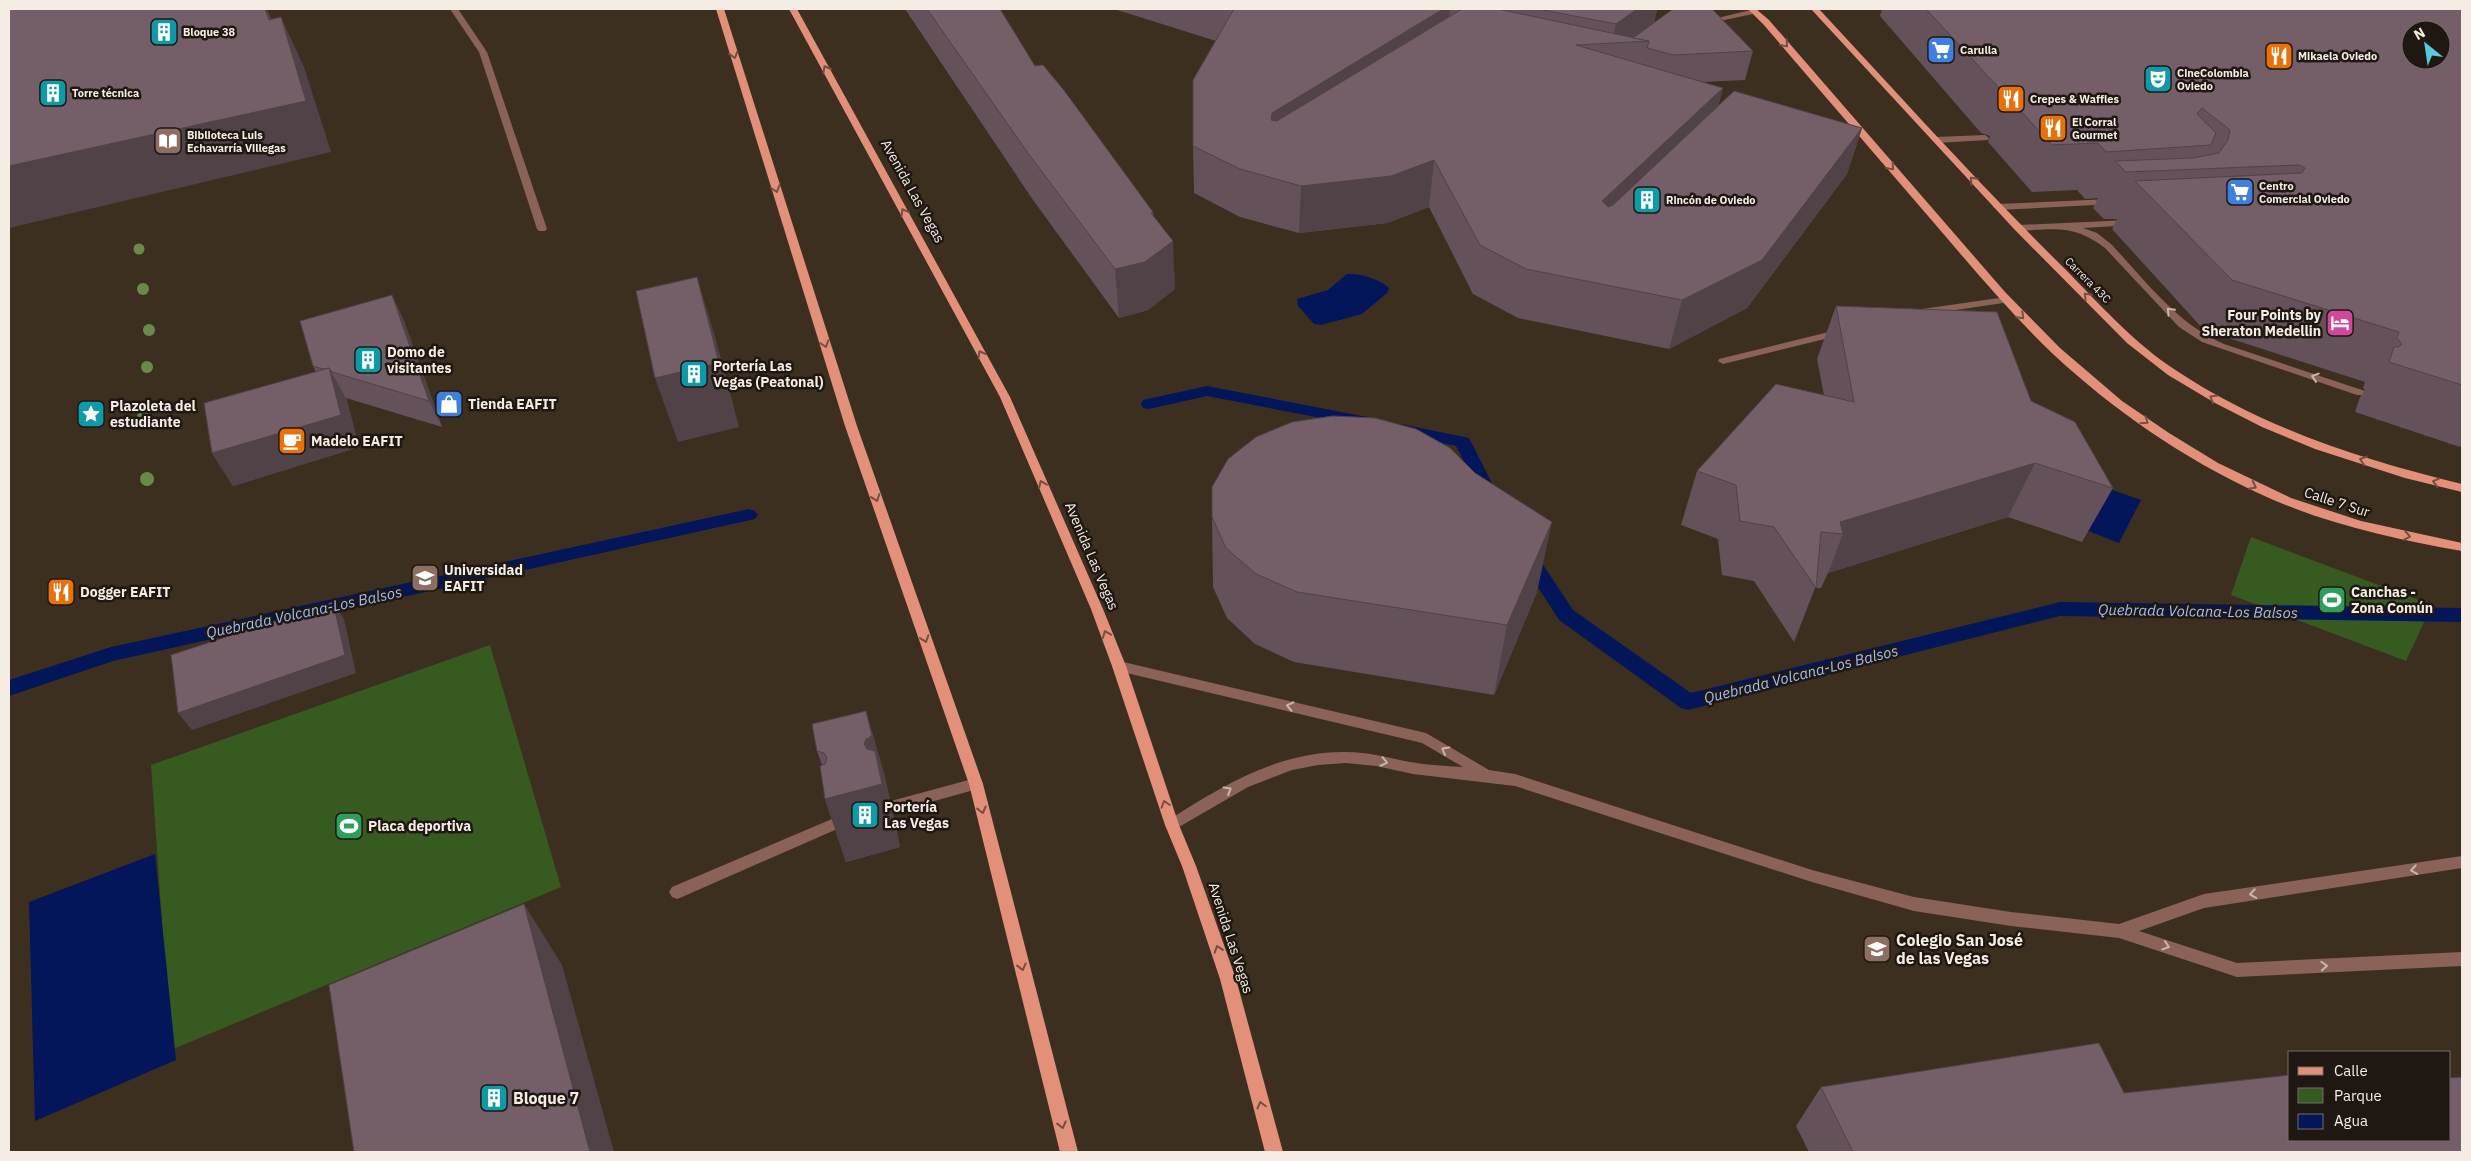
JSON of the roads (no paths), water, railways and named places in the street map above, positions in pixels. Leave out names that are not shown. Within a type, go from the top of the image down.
[{"type":"main road","points":[[720,9],[851,426],[976,784],[1069,1152]]},
{"type":"main road","name":"Avenida Las Vegas","points":[[793,9],[1005,397],[1119,666],[1172,825],[1228,979],[1274,1152]]},
{"type":"main road","name":"Carrera 43C","points":[[1815,9],[2018,228],[2131,341],[2172,373],[2219,401],[2266,425],[2319,446],[2409,475],[2462,488]]},
{"type":"main road","points":[[1753,10],[2006,300]]},
{"type":"main road","name":"Calle 7 Sur","points":[[2006,300],[2075,368],[2161,432],[2210,463],[2264,491],[2317,512],[2372,529],[2462,547]]},
{"type":"lane","points":[[454,9],[482,52],[542,228]]},
{"type":"lane","points":[[1699,23],[1753,10]]},
{"type":"lane","points":[[1936,140],[1985,138]]},
{"type":"lane","points":[[1998,207],[2121,202]]},
{"type":"lane","points":[[2018,228],[2137,223]]},
{"type":"lane","points":[[2069,226],[2094,236],[2108,246],[2183,325],[2196,334],[2220,346],[2361,393]]},
{"type":"lane","points":[[1912,314],[2006,300]]},
{"type":"lane","points":[[1723,361],[1856,328]]},
{"type":"lane","points":[[1119,666],[1426,738],[1488,774]]},
{"type":"lane","points":[[1172,825],[1231,788],[1263,772],[1302,762],[1342,758],[1375,760],[1412,768],[1488,774],[1514,780],[1812,876],[1914,904],[2011,919],[2119,931],[2237,970],[2462,959]]},
{"type":"lane","points":[[891,808],[976,784]]},
{"type":"lane","points":[[677,892],[839,822]]},
{"type":"lane","points":[[2119,931],[2204,902],[2462,862]]},
{"type":"water","points":[[1347,274],[1358,274],[1375,279],[1389,288],[1387,293],[1362,314],[1321,325],[1314,324],[1298,306],[1297,299],[1328,290]]},
{"type":"water","points":[[2096,484],[2141,500],[2119,543],[2073,525]]},
{"type":"water","points":[[155,854],[176,1060],[35,1121],[29,902]]},
{"type":"waterway","name":"Quebrada Volcana-Los Balsos","points":[[1149,404],[1207,391],[1362,421]]},
{"type":"waterway","name":"Quebrada Volcana-Los Balsos","points":[[1401,429],[1463,442],[1491,499]]},
{"type":"waterway","name":"Quebrada Volcana-Los Balsos","points":[[9,688],[111,654],[749,515]]},
{"type":"waterway","name":"Quebrada Volcana-Los Balsos","points":[[1527,556],[1566,615],[1688,702],[2060,609],[2462,615]]},
{"type":"place","name":"Bloque 38","points":[[164,32]]},
{"type":"place","name":"Carulla","points":[[1941,50]]},
{"type":"place","name":"Mikaela Oviedo","points":[[2279,56]]},
{"type":"place","name":"CineColombia Oviedo","points":[[2158,79]]},
{"type":"place","name":"Torre técnica","points":[[53,93]]},
{"type":"place","name":"Crepes & Waffles","points":[[2011,99]]},
{"type":"place","name":"El Corral Gourmet","points":[[2053,128]]},
{"type":"place","name":"Biblioteca Luis Echavarría Villegas","points":[[168,141]]},
{"type":"place","name":"Centro Comercial Oviedo","points":[[2240,192]]},
{"type":"place","name":"Rincón de Oviedo","points":[[1647,200]]},
{"type":"place","name":"Four Points by Sheraton Medellin","points":[[2340,323]]},
{"type":"place","name":"Domo de visitantes","points":[[368,360]]},
{"type":"place","name":"Portería Las Vegas (Peatonal)","points":[[694,374]]},
{"type":"place","name":"Tienda EAFIT","points":[[449,404]]},
{"type":"place","name":"Plazoleta del estudiante","points":[[91,414]]},
{"type":"place","name":"Madelo EAFIT","points":[[292,441]]},
{"type":"place","name":"Universidad EAFIT","points":[[425,578]]},
{"type":"place","name":"Dogger EAFIT","points":[[61,592]]},
{"type":"place","name":"Canchas - Zona Común","points":[[2332,600]]},
{"type":"place","name":"Portería Las Vegas","points":[[865,815]]},
{"type":"place","name":"Placa deportiva","points":[[349,826]]},
{"type":"place","name":"Colegio San José de las Vegas","points":[[1877,949]]},
{"type":"place","name":"Bloque 7","points":[[494,1098]]}]
